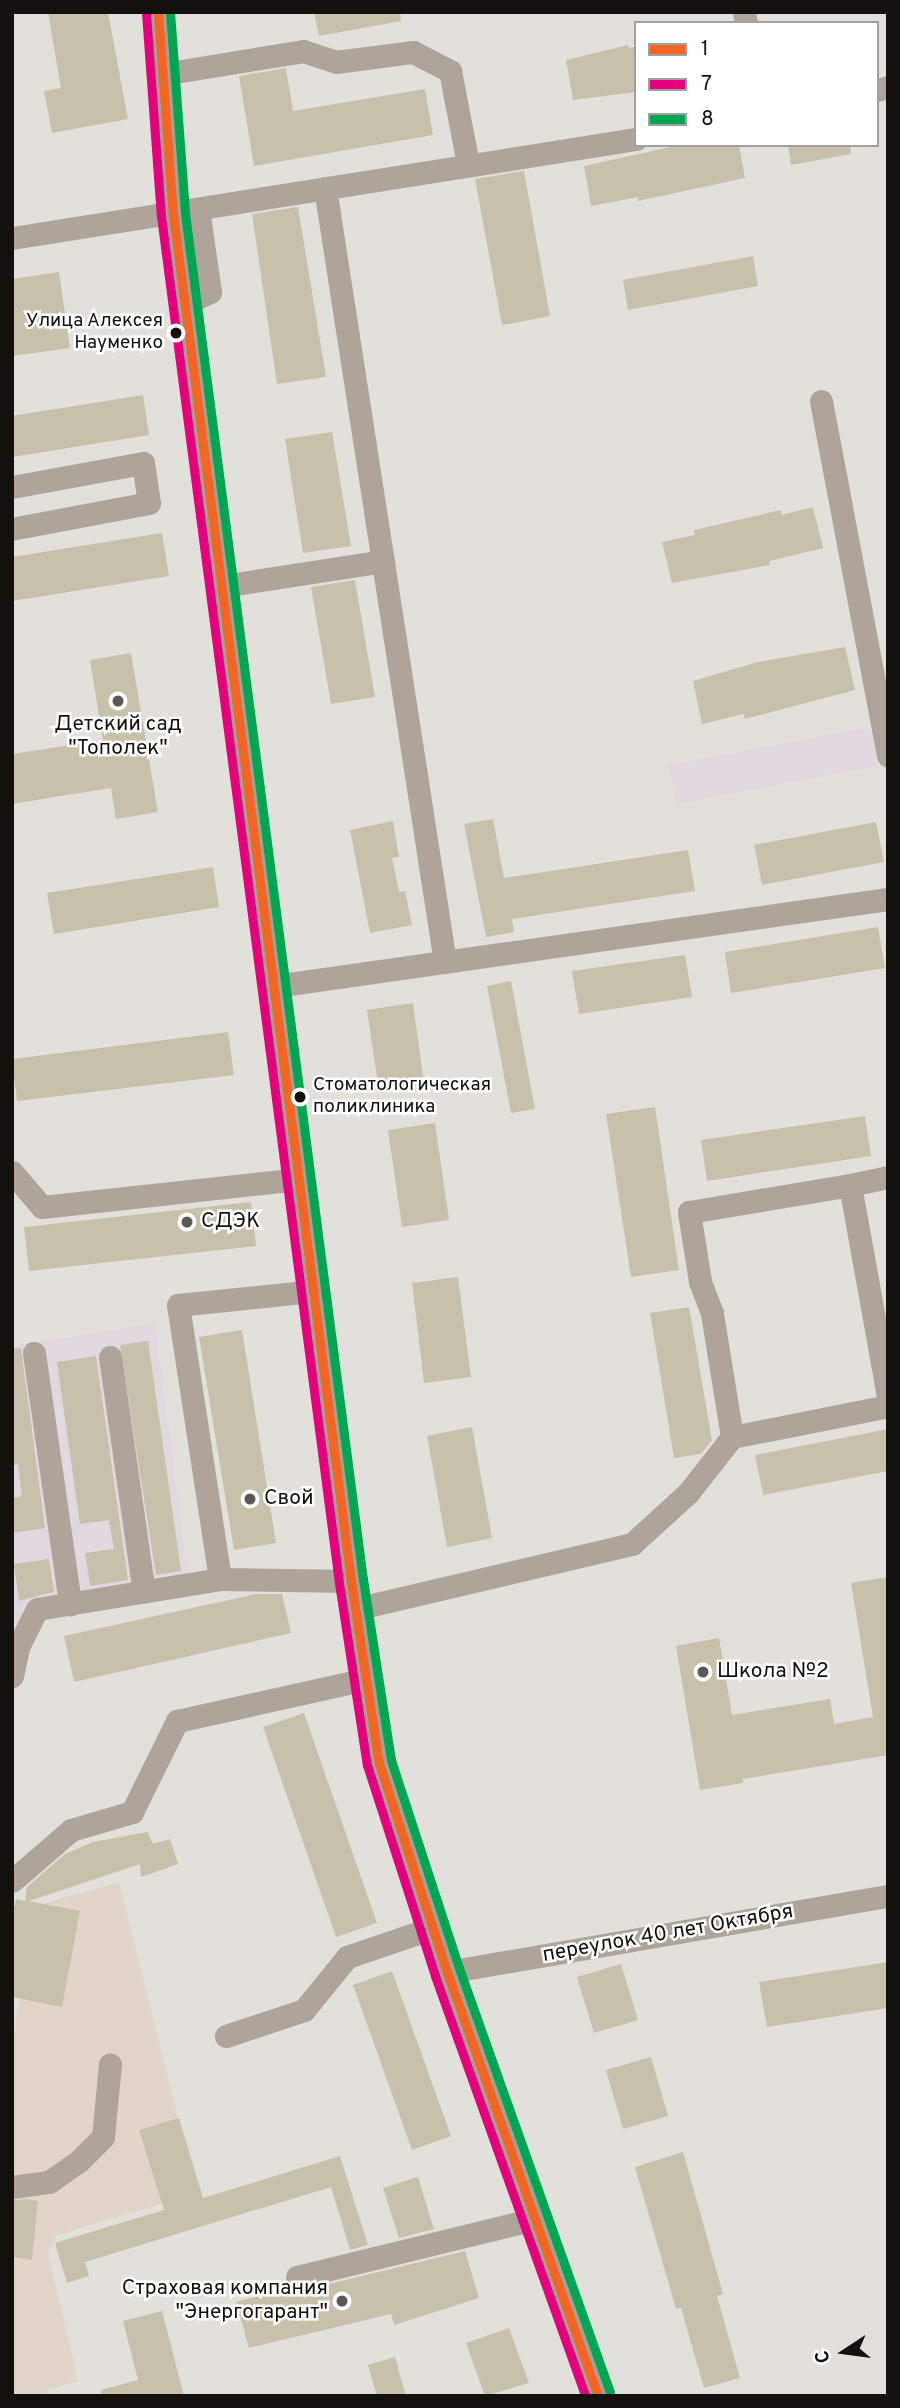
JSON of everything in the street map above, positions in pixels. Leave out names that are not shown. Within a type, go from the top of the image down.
[{"type":"main road","points":[[158,12],[163,74],[186,211],[185,304],[353,1595],[387,1794],[447,1972],[598,2396]]},
{"type":"street","points":[[163,74],[303,51],[336,62],[413,52],[450,71],[468,164]]},
{"type":"street","points":[[12,239],[634,139]]},
{"type":"street","points":[[325,188],[445,962]]},
{"type":"street","points":[[821,401],[888,755]]},
{"type":"street","points":[[12,487],[143,463],[149,503],[12,528]]},
{"type":"street","points":[[222,586],[383,561]]},
{"type":"street","points":[[275,986],[888,899]]},
{"type":"street","points":[[12,1172],[42,1207],[299,1179]]},
{"type":"street","points":[[732,1437],[712,1312],[700,1282],[689,1212],[888,1177]]},
{"type":"street","points":[[850,1185],[888,1396]]},
{"type":"street","points":[[220,1579],[178,1306],[314,1291]]},
{"type":"street","points":[[34,1353],[70,1604]]},
{"type":"street","points":[[110,1357],[144,1592]]},
{"type":"street","points":[[12,1676],[18,1647],[37,1609],[220,1579],[353,1595],[632,1544],[688,1493],[732,1437],[888,1406]]},
{"type":"street","points":[[12,1881],[71,1830],[132,1812],[177,1721],[366,1679]]},
{"type":"street","name":"переулок 40 лет Октября","points":[[447,1972],[888,1896]]},
{"type":"street","points":[[226,2036],[304,2010],[347,1957],[432,1928]]},
{"type":"street","points":[[12,2188],[49,2182],[78,2162],[103,2137],[110,2064]]},
{"type":"street","points":[[297,2277],[535,2220]]},
{"type":"shaded area","points":[[870,727],[878,766],[676,804],[669,765]]},
{"type":"shaded area","points":[[155,1323],[190,1595],[12,1620],[12,1346]]},
{"type":"shaded area","points":[[119,1882],[197,2193],[57,2235],[48,2253],[78,2381],[47,2390],[49,2396],[12,2396],[12,2035],[42,1904]]},
{"type":"building","points":[[48,12],[108,12],[128,119],[52,133],[44,91],[61,88]]},
{"type":"building","points":[[314,12],[400,12],[401,21],[319,36]]},
{"type":"building","points":[[628,45],[629,48],[634,47],[634,92],[573,100],[566,60]]},
{"type":"building","points":[[286,68],[293,111],[425,89],[433,135],[254,166],[239,76]]},
{"type":"building","points":[[671,147],[739,147],[745,178],[638,201],[638,197],[591,206],[584,166]]},
{"type":"building","points":[[788,147],[850,147],[851,154],[791,165]]},
{"type":"building","points":[[524,171],[550,316],[502,325],[475,179]]},
{"type":"building","points":[[298,207],[326,377],[277,384],[252,214]]},
{"type":"building","points":[[753,256],[758,286],[628,310],[623,280]]},
{"type":"building","points":[[59,272],[70,348],[12,356],[12,279]]},
{"type":"building","points":[[143,395],[149,435],[12,457],[12,416]]},
{"type":"building","points":[[332,432],[351,546],[303,553],[285,439]]},
{"type":"building","points":[[813,507],[823,548],[769,561],[770,565],[672,583],[662,542],[695,535],[694,530],[781,510],[782,515]]},
{"type":"building","points":[[162,533],[169,576],[12,601],[12,557]]},
{"type":"building","points":[[355,580],[375,697],[331,704],[311,587]]},
{"type":"building","points":[[845,647],[855,690],[745,719],[744,714],[702,724],[693,681],[758,662]]},
{"type":"building","name":"Детский сад \"Тополек\"","points":[[131,653],[158,812],[116,819],[111,788],[12,804],[12,754],[103,740],[90,660]]},
{"type":"building","points":[[493,819],[504,878],[688,850],[695,891],[512,919],[514,932],[486,937],[464,824]]},
{"type":"building","points":[[393,821],[399,857],[392,858],[399,892],[405,891],[412,925],[370,933],[350,830]]},
{"type":"building","points":[[876,822],[884,862],[762,885],[754,845]]},
{"type":"building","points":[[213,867],[219,907],[54,934],[47,893]]},
{"type":"building","points":[[878,927],[885,968],[731,993],[725,952]]},
{"type":"building","points":[[685,955],[692,997],[579,1014],[572,971]]},
{"type":"building","points":[[511,981],[535,1109],[511,1113],[487,986]]},
{"type":"building","points":[[413,1003],[424,1084],[379,1090],[367,1010]]},
{"type":"building","points":[[228,1032],[234,1075],[17,1101],[12,1059]]},
{"type":"building","points":[[655,1107],[679,1270],[631,1277],[606,1114]]},
{"type":"building","points":[[865,1116],[871,1156],[707,1181],[701,1140]]},
{"type":"building","points":[[435,1123],[449,1220],[402,1227],[388,1130]]},
{"type":"building","points":[[251,1202],[256,1246],[29,1271],[24,1227]]},
{"type":"building","points":[[458,1277],[471,1377],[424,1383],[412,1283]]},
{"type":"building","points":[[689,1307],[712,1440],[701,1454],[674,1458],[650,1313]]},
{"type":"building","points":[[242,1330],[276,1543],[234,1550],[199,1337]]},
{"type":"building","points":[[148,1341],[181,1571],[156,1575],[120,1345]]},
{"type":"building","points":[[21,1348],[45,1528],[12,1533],[12,1498],[22,1496],[18,1464],[12,1465],[12,1349]]},
{"type":"building","points":[[96,1356],[128,1580],[90,1586],[85,1553],[114,1549],[109,1520],[80,1524],[57,1362]]},
{"type":"building","points":[[472,1427],[492,1538],[447,1547],[427,1436]]},
{"type":"building","points":[[888,1429],[888,1471],[763,1495],[755,1455]]},
{"type":"building","points":[[49,1559],[54,1592],[19,1601],[14,1564]]},
{"type":"building","name":"Школа №2","points":[[888,1577],[888,1755],[743,1779],[743,1783],[700,1790],[676,1646],[719,1638],[732,1715],[830,1699],[834,1724],[873,1717],[851,1583]]},
{"type":"building","points":[[256,1594],[282,1594],[291,1633],[74,1682],[64,1636]]},
{"type":"building","points":[[304,1713],[377,1923],[336,1937],[263,1727]]},
{"type":"building","points":[[147,1832],[153,1844],[170,1839],[178,1864],[141,1877],[140,1864],[29,1901],[80,1911],[62,2007],[12,1997],[12,1917],[16,1899],[25,1901],[27,1887],[65,1854],[93,1842]]},
{"type":"building","points":[[888,1962],[888,2008],[767,2027],[759,1982]]},
{"type":"building","points":[[621,1964],[638,2020],[594,2033],[577,1977]]},
{"type":"building","points":[[392,1971],[451,2136],[412,2150],[353,1985]]},
{"type":"building","points":[[651,2057],[668,2116],[623,2129],[606,2070]]},
{"type":"building","points":[[179,2118],[203,2198],[340,2156],[368,2245],[350,2250],[331,2187],[85,2262],[89,2276],[67,2283],[55,2243],[164,2210],[139,2130]]},
{"type":"building","points":[[683,2152],[723,2294],[717,2296],[740,2378],[704,2388],[681,2308],[676,2309],[635,2167]]},
{"type":"building","points":[[418,2177],[434,2229],[399,2238],[383,2188]]},
{"type":"building","points":[[12,2201],[38,2201],[32,2260],[12,2257]]},
{"type":"building","points":[[465,2251],[479,2298],[394,2325],[391,2314],[249,2348],[236,2302],[288,2288],[300,2291]]},
{"type":"building","points":[[162,2311],[184,2396],[101,2396],[101,2390],[138,2380],[123,2321]]},
{"type":"building","points":[[509,2328],[529,2383],[485,2396],[466,2343]]},
{"type":"building","points":[[395,2357],[406,2396],[377,2396],[368,2365]]},
{"type":"transit line","name":"1","points":[[158,12],[173,214],[351,1581],[379,1763],[447,1972],[598,2396]]},
{"type":"transit line","name":"8","points":[[170,12],[185,213],[363,1579],[391,1760],[459,1968],[610,2392]]},
{"type":"transit line","name":"7","points":[[146,13],[161,216],[339,1583],[367,1765],[435,1976],[585,2396]]},
{"type":"place","name":"Улица Алексея Науменко","points":[[176,333]]},
{"type":"place","name":"Детский сад \"Тополек\"","points":[[118,701]]},
{"type":"place","name":"Стоматологическая поликлиника","points":[[300,1097]]},
{"type":"place","name":"СДЭК","points":[[187,1222]]},
{"type":"place","name":"Свой","points":[[250,1499]]},
{"type":"place","name":"Школа №2","points":[[703,1672]]},
{"type":"place","name":"Страховая компания \"Энергогарант\"","points":[[342,2301]]}]
